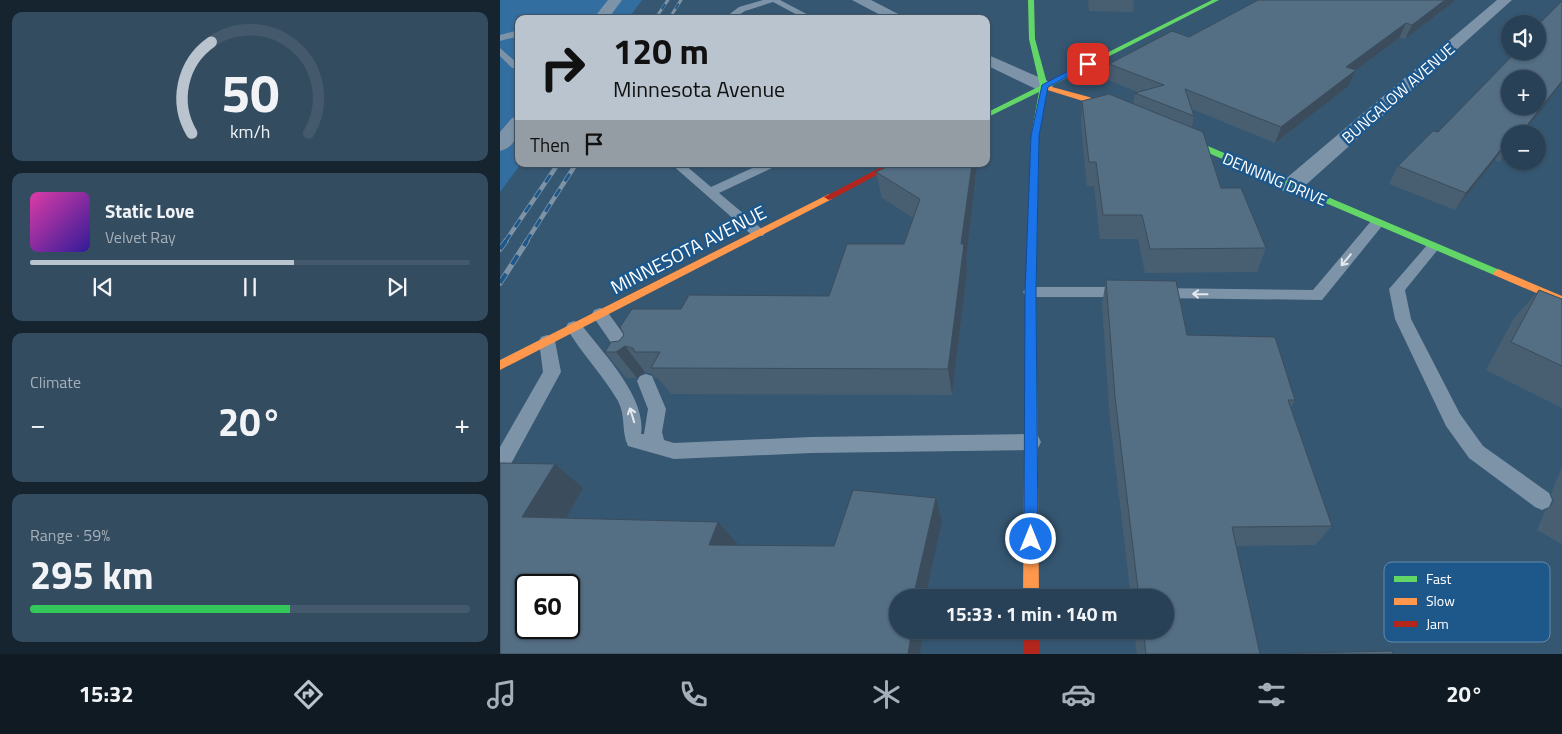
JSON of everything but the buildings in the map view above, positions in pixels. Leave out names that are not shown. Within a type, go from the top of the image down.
[{"type":"street","points":[[603,15],[615,0]]},
{"type":"street","points":[[859,0],[892,15]]},
{"type":"street","points":[[1031,0],[1032,39],[1044,86],[1035,136],[1031,292],[1031,589]]},
{"type":"street","points":[[990,114],[1216,0]]},
{"type":"street","name":"BUNGALOW AVENUE","points":[[1291,186],[1505,0]]},
{"type":"street","points":[[990,61],[1044,86],[1086,99],[1130,117]]},
{"type":"street","points":[[500,145],[515,127]]},
{"type":"street","name":"DENNING DRIVE","points":[[1166,132],[1433,247],[1562,300]]},
{"type":"street","name":"MINNESOTA AVENUE","points":[[500,365],[887,167]]},
{"type":"street","points":[[1031,639],[1031,654]]},
{"type":"lane","points":[[733,15],[742,9],[773,0],[804,15]]},
{"type":"lane","points":[[500,38],[515,34]]},
{"type":"lane","points":[[500,51],[515,66]]},
{"type":"lane","points":[[681,167],[758,233]]},
{"type":"lane","points":[[710,192],[764,167]]},
{"type":"lane","points":[[1031,292],[1317,296],[1377,223]]},
{"type":"lane","points":[[1433,247],[1397,289],[1404,320],[1453,420],[1476,452],[1542,500]]},
{"type":"lane","points":[[600,314],[633,360]]},
{"type":"lane","points":[[574,327],[626,399],[634,421],[632,434],[635,440],[674,451],[811,445],[1031,442]]},
{"type":"lane","points":[[500,465],[552,372],[547,341]]},
{"type":"lane","points":[[646,381],[657,409],[653,432],[656,445]]},
{"type":"shaded area","points":[[500,0],[642,0],[631,15],[515,15],[515,167],[519,167],[500,192]]},
{"type":"railway","points":[[658,15],[668,0]]},
{"type":"railway","points":[[672,15],[681,0]]},
{"type":"railway","points":[[505,242],[556,167]]},
{"type":"railway","points":[[526,242],[574,167]]},
{"type":"railway","points":[[500,249],[506,241]]},
{"type":"railway","points":[[500,283],[527,241]]},
{"type":"traffic: fast","points":[[1031,0],[1032,39],[1044,86],[1035,136],[1031,292],[1031,478]]},
{"type":"traffic: fast","points":[[990,114],[1216,0]]},
{"type":"traffic: fast","points":[[1174,135],[1498,273]]},
{"type":"traffic: slow","points":[[1044,86],[1086,99],[1123,114]]},
{"type":"traffic: slow","points":[[500,365],[829,197]]},
{"type":"traffic: slow","points":[[1498,273],[1562,300]]},
{"type":"traffic: slow","points":[[1031,478],[1031,589]]},
{"type":"traffic: jam","points":[[829,197],[887,167]]},
{"type":"traffic: jam","points":[[1031,639],[1031,654]]},
{"type":"route","points":[[1031,539],[1031,292],[1035,136],[1044,86],[1088,64]]}]
